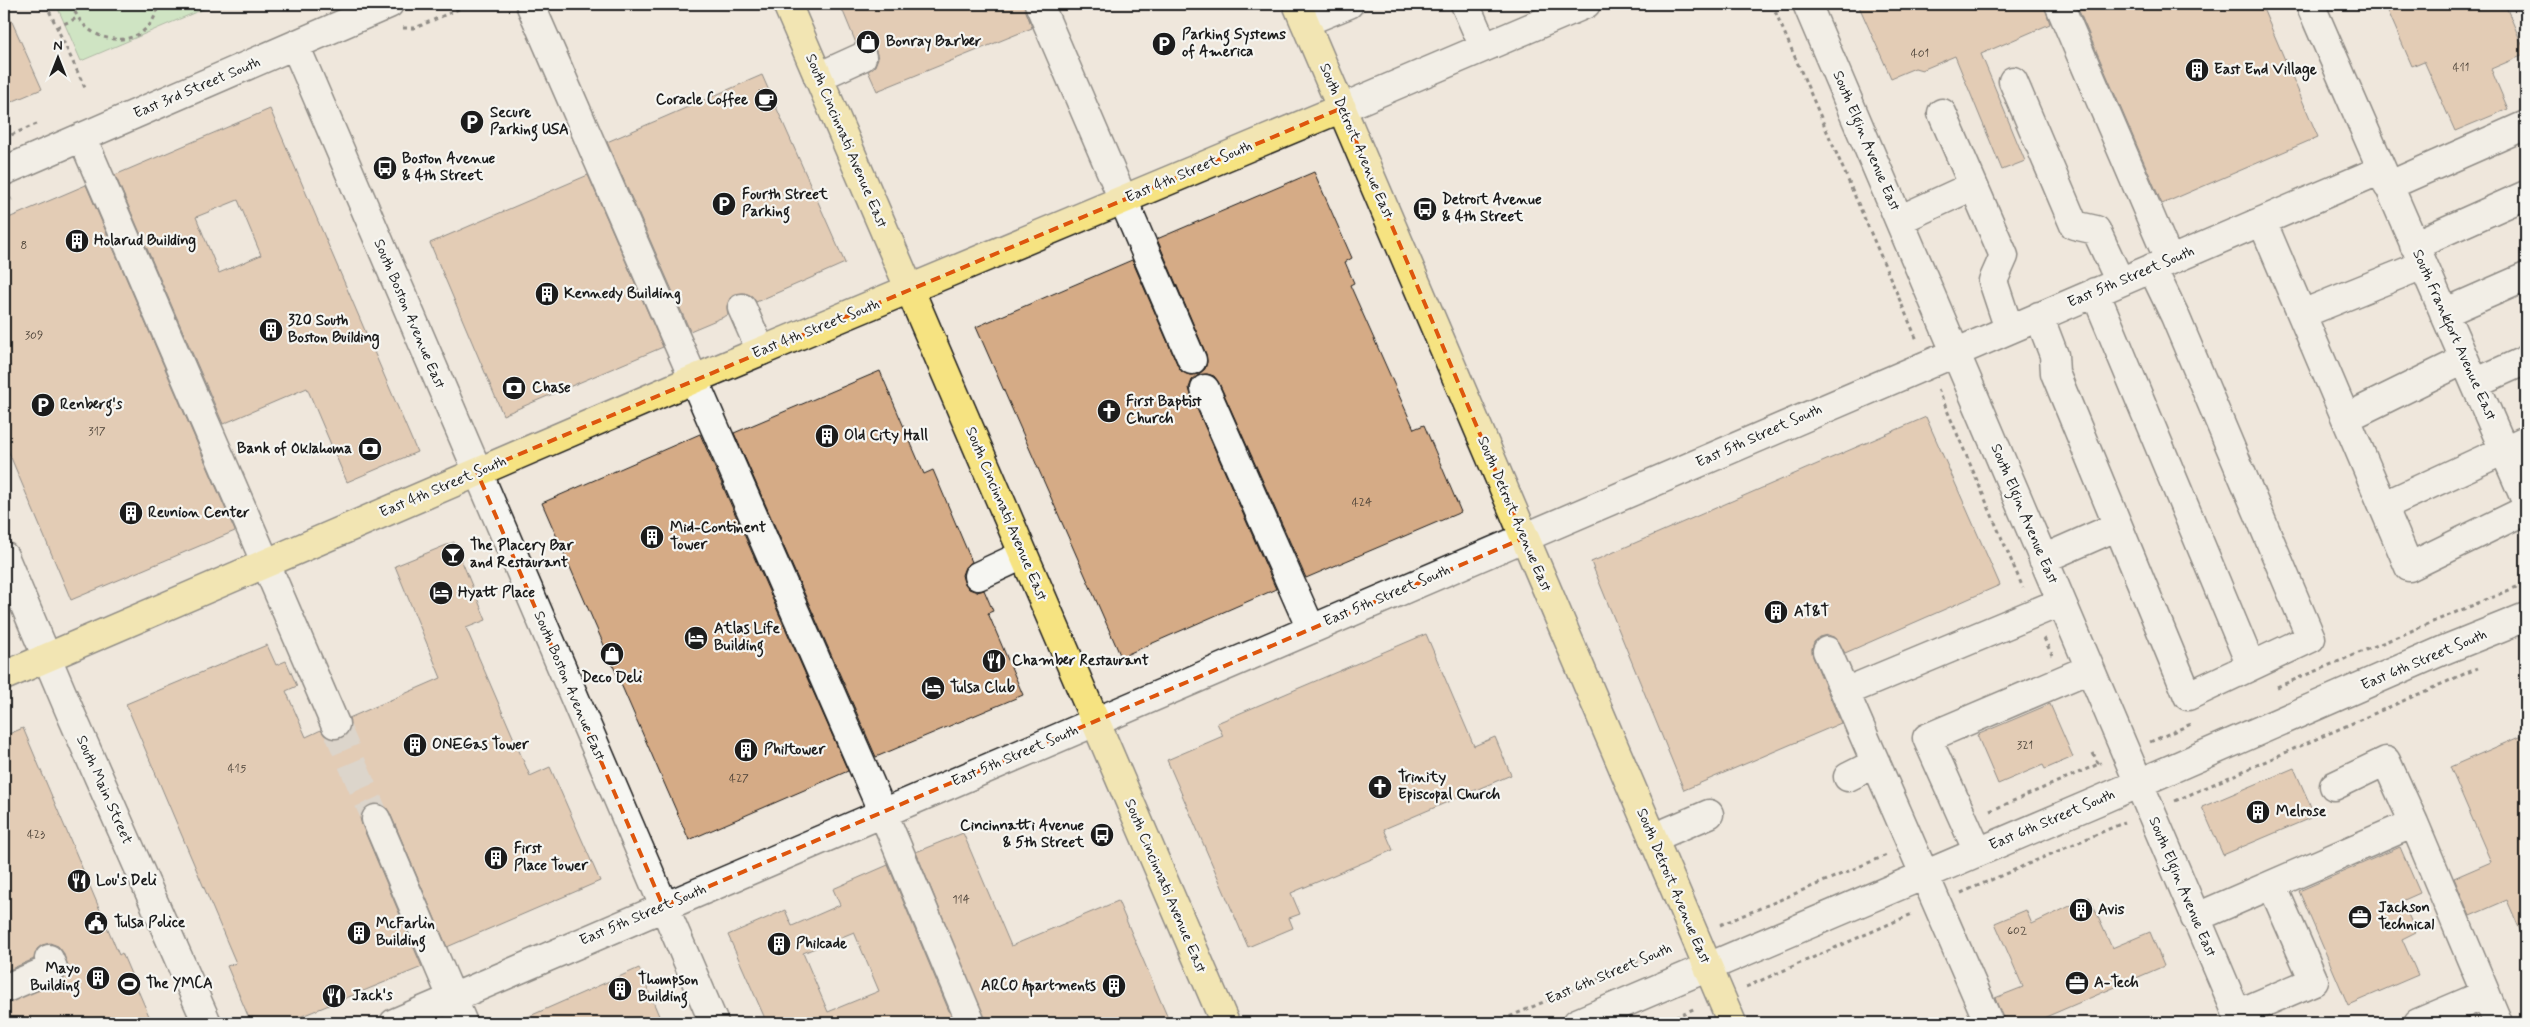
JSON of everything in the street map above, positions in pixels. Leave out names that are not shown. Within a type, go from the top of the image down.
[{"type":"main road","name":"South Cincinnati Avenue East","points":[[787,4],[1224,1023]]},
{"type":"main road","name":"South Detroit Avenue East","points":[[1301,13],[1732,1023]]},
{"type":"main road","name":"East 4th Street South","points":[[4,676],[692,380],[1342,108]]},
{"type":"street","name":"East 3rd Street South","points":[[4,171],[389,4]]},
{"type":"street","points":[[530,4],[692,380],[883,813],[971,1023]]},
{"type":"street","points":[[1039,4],[1192,360]]},
{"type":"street","points":[[1301,13],[1349,4]]},
{"type":"street","points":[[1465,4],[1484,47]]},
{"type":"street","name":"East 4th Street South","points":[[1342,108],[1484,47],[1551,11],[1586,4]]},
{"type":"street","name":"South Elgin Avenue East","points":[[1807,4],[1956,352],[2137,784],[2239,1019]]},
{"type":"street","points":[[2039,316],[2054,355],[2055,372],[2188,696],[2311,638],[2175,316],[2160,264],[2060,4]]},
{"type":"street","name":"South Frankfort Avenue East","points":[[2310,4],[2469,371],[2515,445],[2526,501]]},
{"type":"street","name":"South Boston Avenue East","points":[[295,45],[714,1023]]},
{"type":"street","points":[[818,77],[862,57]]},
{"type":"street","points":[[2013,81],[2074,225],[2096,230],[2120,282]]},
{"type":"street","points":[[1942,113],[2004,256],[1992,281],[2009,329]]},
{"type":"street","name":"East 5th Street South","points":[[394,1023],[2262,220],[2384,178],[2526,125]]},
{"type":"street","points":[[82,137],[336,724]]},
{"type":"street","points":[[1900,220],[1973,186]]},
{"type":"street","points":[[2302,314],[2418,255],[2526,194]]},
{"type":"street","points":[[2262,220],[2409,567],[2526,510]]},
{"type":"street","points":[[2444,313],[2526,278]]},
{"type":"street","points":[[2095,292],[2251,666]]},
{"type":"street","points":[[742,308],[761,352]]},
{"type":"street","points":[[2346,418],[2469,371],[2526,360]]},
{"type":"street","points":[[1205,389],[1310,629]]},
{"type":"street","points":[[2383,506],[2515,445]]},
{"type":"street","points":[[2043,558],[2118,526]]},
{"type":"street","points":[[978,576],[1023,555]]},
{"type":"street","name":"South Main Street","points":[[4,556],[46,658],[207,1023]]},
{"type":"street","points":[[1845,692],[2061,602]]},
{"type":"street","name":"East 6th Street South","points":[[1577,1023],[2137,784],[2444,650],[2526,617]]},
{"type":"street","points":[[1827,651],[1990,1023]]},
{"type":"street","points":[[1978,852],[1927,738],[2089,669]]},
{"type":"street","points":[[2334,786],[2386,761],[2498,1023]]},
{"type":"street","points":[[1848,777],[1876,763]]},
{"type":"street","points":[[1653,838],[1709,814]]},
{"type":"street","points":[[376,818],[463,1023]]},
{"type":"street","points":[[2195,918],[2414,823]]},
{"type":"street","points":[[2239,1019],[2314,981],[2272,885]]},
{"type":"street","points":[[4,989],[53,968],[49,959]]},
{"type":"street","points":[[2418,1023],[2486,994]]},
{"type":"path","points":[[46,4],[86,90]]},
{"type":"path","points":[[72,4],[77,18],[86,28],[98,36],[111,40],[139,33],[150,22],[158,9],[158,4]]},
{"type":"path","points":[[158,9],[170,4]]},
{"type":"path","points":[[272,4],[274,8]]},
{"type":"path","name":"South Elgin Avenue East","points":[[1772,4],[2062,680]]},
{"type":"path","points":[[57,27],[77,18]]},
{"type":"path","points":[[2270,690],[2526,583]]},
{"type":"path","points":[[2177,800],[2482,666]]},
{"type":"path","points":[[2091,747],[2098,765]]},
{"type":"path","name":"East 6th Street South","points":[[1495,1023],[1695,936]]},
{"type":"path","points":[[1660,1023],[1721,997]]},
{"type":"highlighted area","points":[[1342,108],[1524,538],[663,906],[477,472]]},
{"type":"green space","points":[[56,4],[215,4],[81,61]]},
{"type":"building","points":[[4,4],[42,89],[4,105]]},
{"type":"building","points":[[840,4],[1024,4],[1032,28],[877,91],[868,71],[875,66],[878,58],[876,51],[871,44],[863,41],[856,43]]},
{"type":"building","points":[[1858,4],[2044,4],[2050,24],[1981,54],[2025,161],[2002,170],[1955,56],[1922,70],[1915,68],[1891,78]]},
{"type":"building","name":"East End Village","points":[[2076,4],[2261,4],[2318,137],[2162,204]]},
{"type":"building","points":[[2385,4],[2505,4],[2526,54],[2491,69],[2508,109],[2455,131],[2424,61],[2412,66]]},
{"type":"building","name":"Fourth Street Parking","points":[[762,75],[845,263],[756,302],[752,296],[744,293],[735,294],[730,298],[727,306],[728,315],[690,331],[607,142]]},
{"type":"building","name":"320 South Boston Building","points":[[270,109],[417,452],[347,482],[307,388],[223,424],[115,175]],"holes":[[[238,200],[261,255],[219,273],[196,217]]]},
{"type":"building","name":"First Baptist Church","points":[[1314,172],[1352,258],[1345,262],[1354,283],[1350,285],[1414,429],[1424,425],[1461,512],[1306,578],[1219,383],[1214,376],[1207,374],[1199,375],[1192,380],[1189,388],[1191,395],[1276,589],[1121,657],[976,327],[1132,260],[1178,366],[1182,372],[1190,375],[1199,374],[1205,369],[1207,362],[1206,354],[1157,239]]},
{"type":"building","name":"Kennedy Building","points":[[588,175],[663,347],[503,415],[430,243]]},
{"type":"building","points":[[86,185],[235,531],[71,600],[4,441],[4,220]]},
{"type":"building","points":[[880,371],[924,474],[933,470],[972,562],[965,567],[962,575],[964,582],[969,589],[977,592],[984,590],[993,611],[988,613],[1023,695],[876,757],[734,433]]},
{"type":"building","name":"AT&T","points":[[1926,417],[2000,585],[1845,653],[1836,638],[1828,635],[1820,637],[1814,642],[1812,649],[1813,657],[1841,723],[1684,790],[1591,562]]},
{"type":"building","points":[[700,434],[848,771],[689,840],[542,503]]},
{"type":"building","points":[[454,542],[486,620],[466,628],[530,776],[550,767],[600,881],[447,947],[390,813],[385,806],[377,803],[370,804],[363,810],[360,818],[362,825],[422,967],[285,1023],[251,1023],[227,966],[236,963],[126,704],[267,645],[276,665],[286,661],[297,686],[286,691],[306,737],[321,730],[326,737],[333,739],[342,738],[348,733],[350,726],[349,718],[441,678],[395,566]]},
{"type":"building","name":"Trinity Episcopal Church","points":[[1426,634],[1474,746],[1495,737],[1511,775],[1384,829],[1393,850],[1291,893],[1300,914],[1289,918],[1293,928],[1248,947],[1167,760],[1223,736],[1217,723]]},
{"type":"building","points":[[2050,704],[2073,757],[2045,769],[2043,765],[1998,784],[1977,735]]},
{"type":"building","points":[[23,728],[119,955],[122,953],[152,1023],[4,1023],[4,1004],[59,982],[66,977],[69,969],[63,952],[58,946],[50,943],[42,945],[37,949],[34,959],[4,972],[4,736]]},
{"type":"building","points":[[2526,734],[2526,944],[2507,900],[2470,916],[2454,878],[2491,862],[2450,767]]},
{"type":"building","name":"Melrose","points":[[2294,768],[2315,816],[2223,855],[2202,807]]},
{"type":"building","points":[[963,833],[1011,946],[1118,901],[1170,1023],[986,1023],[916,852]]},
{"type":"building","name":"Jackson Technical","points":[[2400,847],[2420,893],[2402,901],[2416,932],[2402,939],[2418,975],[2348,1005],[2299,891]]},
{"type":"building","name":"Philcade","points":[[888,865],[954,1023],[767,1023],[728,935],[785,910],[792,926],[840,905],[833,889]],"holes":[[[854,932],[879,991],[828,1012],[803,953]]]},
{"type":"building","points":[[2089,897],[2112,948],[2150,932],[2164,966],[2032,1023],[2004,1023],[1995,998],[2023,987],[1995,923],[2026,910],[2032,924]]},
{"type":"building","name":"Thompson Building","points":[[639,968],[662,1023],[514,1023]]},
{"type":"tunnel","points":[[335,724],[376,819]]},
{"type":"place","name":"Bonray Barber","points":[[868,42]]},
{"type":"place","name":"Parking Systems of America","points":[[1164,44]]},
{"type":"place","name":"East End Village","points":[[2197,70]]},
{"type":"place","name":"Coracle Coffee","points":[[766,100]]},
{"type":"place","name":"Secure Parking USA","points":[[472,122]]},
{"type":"place","name":"Boston Avenue & 4th Street","points":[[385,168]]},
{"type":"place","name":"Fourth Street Parking","points":[[724,204]]},
{"type":"place","name":"Detroit Avenue & 4th Street","points":[[1425,209]]},
{"type":"place","name":"Holarud Building","points":[[77,241]]},
{"type":"place","name":"Kennedy Building","points":[[547,294]]},
{"type":"place","name":"320 South Boston Building","points":[[271,330]]},
{"type":"place","name":"Chase","points":[[514,388]]},
{"type":"place","name":"Renberg's","points":[[43,405]]},
{"type":"place","name":"First Baptist Church","points":[[1109,411]]},
{"type":"place","name":"Old City Hall","points":[[827,436]]},
{"type":"place","name":"Bank of Oklahoma","points":[[370,449]]},
{"type":"place","name":"Reunion Center","points":[[131,513]]},
{"type":"place","name":"Mid-Continent Tower","points":[[652,537]]},
{"type":"place","name":"The Placery Bar and Restaurant","points":[[453,555]]},
{"type":"place","name":"Hyatt Place","points":[[441,593]]},
{"type":"place","name":"AT&T","points":[[1776,612]]},
{"type":"place","name":"Atlas Life Building","points":[[696,638]]},
{"type":"place","name":"Deco Deli","points":[[612,654]]},
{"type":"place","name":"Chamber Restaurant","points":[[994,661]]},
{"type":"place","name":"Tulsa Club","points":[[933,688]]},
{"type":"place","name":"ONEGas Tower","points":[[415,745]]},
{"type":"place","name":"Philtower","points":[[746,750]]},
{"type":"place","name":"Trinity Episcopal Church","points":[[1380,787]]},
{"type":"place","name":"Melrose","points":[[2258,812]]},
{"type":"place","name":"Cincinnatti Avenue & 5th Street","points":[[1102,835]]},
{"type":"place","name":"First Place Tower","points":[[496,858]]},
{"type":"place","name":"Lou's Deli","points":[[79,881]]},
{"type":"place","name":"Avis","points":[[2081,910]]},
{"type":"place","name":"Jackson Technical","points":[[2360,917]]},
{"type":"place","name":"Tulsa Police","points":[[96,923]]},
{"type":"place","name":"McFarlin Building","points":[[359,933]]},
{"type":"place","name":"Philcade","points":[[779,944]]},
{"type":"place","name":"Mayo Building","points":[[98,978]]},
{"type":"place","name":"A-Tech","points":[[2077,983]]},
{"type":"place","name":"The YMCA","points":[[129,984]]},
{"type":"place","name":"ARCO Apartments","points":[[1114,986]]},
{"type":"place","name":"Thompson Building","points":[[620,989]]},
{"type":"place","name":"Jack's","points":[[334,996]]}]
